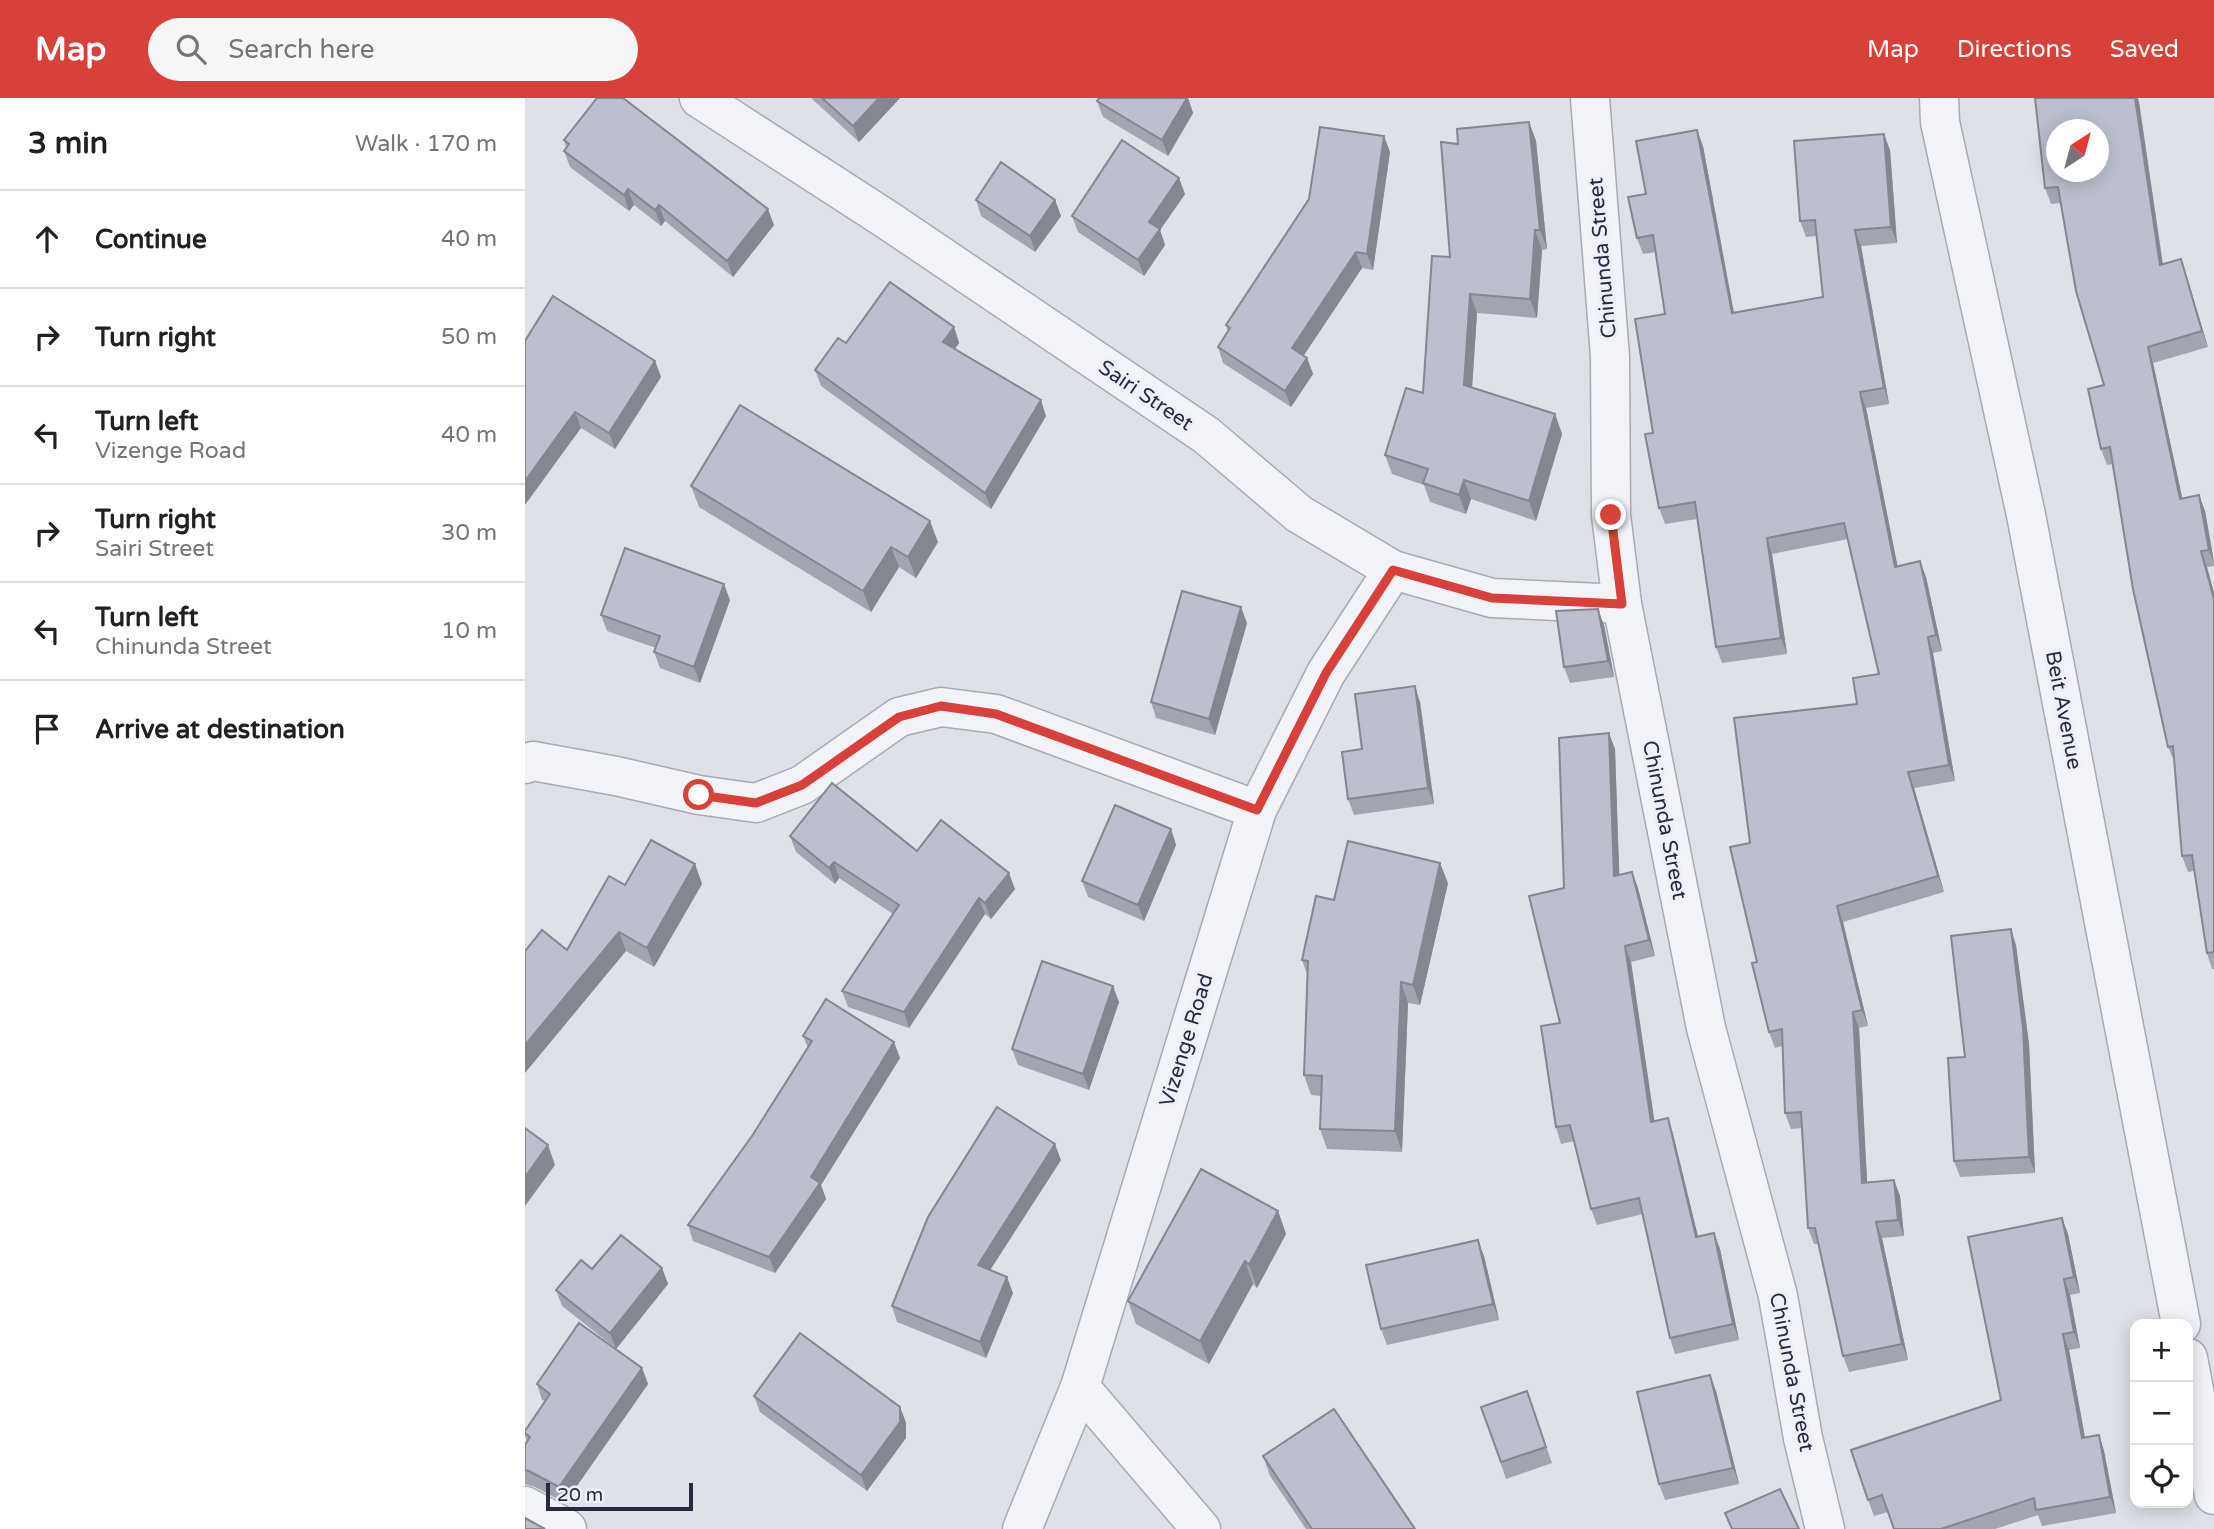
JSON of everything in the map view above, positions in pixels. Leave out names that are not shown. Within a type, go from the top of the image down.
[{"type":"street","name":"Sairi Street","points":[[699,98],[886,219],[1206,435],[1299,514],[1393,570],[1492,598],[1622,604]]},
{"type":"street","name":"Chinunda Street","points":[[1590,98],[1610,358],[1611,515],[1622,604],[1706,1028],[1778,1296],[1803,1438],[1825,1529]]},
{"type":"street","name":"Beit Avenue","points":[[1939,98],[1940,122],[2027,515],[2180,1319]]},
{"type":"street","name":"Vizenge Road","points":[[1022,1529],[1080,1387],[1257,810],[1326,673],[1393,570]]},
{"type":"street","points":[[525,764],[547,764],[699,795],[756,803],[802,785],[899,717],[941,706],[996,714],[1257,810]]},
{"type":"street","points":[[2193,1382],[2214,1496]]},
{"type":"street","points":[[1080,1387],[1201,1529]]},
{"type":"street","points":[[525,1506],[567,1529]]},
{"type":"building","points":[[597,98],[623,98],[768,209],[727,261],[659,205],[655,210],[628,189],[624,195],[564,151],[569,144],[564,140]]},
{"type":"building","points":[[822,98],[879,98],[853,126]]},
{"type":"building","points":[[1099,98],[1187,98],[1162,140],[1097,101]]},
{"type":"building","points":[[2035,98],[2135,98],[2160,265],[2181,259],[2202,331],[2148,347],[2180,499],[2199,495],[2209,550],[2201,551],[2214,599],[2214,952],[2207,953],[2192,855],[2182,856],[2173,746],[2168,747],[2133,589],[2110,447],[2101,449],[2088,389],[2104,385],[2076,291],[2058,187],[2045,188]]},
{"type":"building","points":[[1529,122],[1540,230],[1535,230],[1530,299],[1470,294],[1464,385],[1555,414],[1529,501],[1464,480],[1459,495],[1423,483],[1428,469],[1385,455],[1406,388],[1423,393],[1432,256],[1450,257],[1441,142],[1458,144],[1457,129]]},
{"type":"building","points":[[1320,127],[1384,136],[1367,254],[1356,252],[1292,348],[1307,358],[1285,391],[1218,347],[1230,328],[1226,325],[1309,199]]},
{"type":"building","points":[[1697,130],[1732,313],[1823,297],[1815,220],[1800,221],[1794,141],[1884,134],[1891,227],[1855,230],[1884,388],[1860,392],[1895,567],[1920,561],[1936,635],[1928,637],[1949,765],[1908,772],[1938,876],[1837,906],[1862,1010],[1853,1012],[1862,1183],[1894,1180],[1898,1220],[1876,1222],[1902,1344],[1843,1356],[1815,1228],[1808,1228],[1801,1112],[1785,1113],[1782,1029],[1769,1032],[1752,963],[1757,962],[1730,847],[1750,843],[1734,718],[1857,704],[1853,678],[1879,674],[1844,523],[1767,538],[1781,638],[1716,647],[1695,502],[1659,508],[1645,434],[1653,433],[1635,319],[1665,314],[1653,235],[1637,238],[1628,197],[1646,194],[1636,141]]},
{"type":"building","points":[[1122,140],[1179,178],[1149,222],[1160,229],[1138,260],[1072,216]]},
{"type":"building","points":[[1001,162],[1055,200],[1030,236],[976,200]]},
{"type":"building","points":[[890,282],[954,327],[943,342],[1041,400],[985,493],[815,370],[838,338],[846,343]]},
{"type":"building","points":[[553,296],[655,361],[609,433],[575,412],[525,481],[525,341]]},
{"type":"building","points":[[740,405],[930,521],[908,557],[891,547],[863,591],[691,486]]},
{"type":"building","points":[[625,548],[724,584],[694,667],[654,652],[660,636],[601,615]]},
{"type":"building","points":[[1182,591],[1241,607],[1209,719],[1151,702]]},
{"type":"building","points":[[1598,609],[1608,661],[1564,667],[1556,611]]},
{"type":"building","points":[[1415,686],[1428,788],[1348,799],[1342,752],[1362,749],[1355,694]]},
{"type":"building","points":[[1609,733],[1614,876],[1632,872],[1649,940],[1625,946],[1651,1122],[1668,1118],[1696,1237],[1714,1233],[1733,1324],[1670,1338],[1639,1198],[1591,1209],[1570,1125],[1556,1127],[1541,1026],[1560,1023],[1529,896],[1564,888],[1559,738]]},
{"type":"building","points":[[832,783],[917,851],[941,820],[1009,873],[985,903],[979,898],[904,1012],[842,991],[899,905],[834,862],[829,868],[790,836]]},
{"type":"building","points":[[1115,805],[1171,829],[1138,905],[1082,881]]},
{"type":"building","points":[[651,840],[695,864],[647,948],[619,932],[525,1045],[525,951],[542,930],[567,950],[609,876],[625,885]]},
{"type":"building","points":[[1348,841],[1440,863],[1413,985],[1401,982],[1395,1131],[1320,1129],[1322,1076],[1304,1075],[1308,961],[1302,960],[1316,896],[1334,900]]},
{"type":"building","points":[[2011,929],[2023,1028],[2029,1157],[1954,1161],[1948,1058],[1965,1057],[1951,936]]},
{"type":"building","points":[[1042,961],[1113,986],[1083,1074],[1012,1049]]},
{"type":"building","points":[[826,999],[894,1042],[811,1177],[820,1183],[769,1257],[688,1225],[752,1136],[812,1041],[803,1036]]},
{"type":"building","points":[[997,1107],[1055,1144],[978,1265],[1007,1277],[980,1342],[892,1306],[928,1217]]},
{"type":"building","points":[[525,1128],[548,1145],[525,1177]]},
{"type":"building","points":[[1201,1169],[1278,1211],[1249,1265],[1245,1261],[1200,1341],[1128,1301]]},
{"type":"building","points":[[2062,1218],[2074,1277],[2064,1279],[2074,1332],[2063,1334],[2082,1438],[2099,1435],[2110,1497],[2036,1510],[2034,1498],[1941,1529],[1894,1529],[1882,1495],[1868,1500],[1851,1450],[2001,1400],[1968,1237]]},
{"type":"building","points":[[621,1235],[662,1268],[610,1333],[556,1290],[581,1260],[592,1269]]},
{"type":"building","points":[[1478,1240],[1493,1304],[1381,1329],[1366,1265]]},
{"type":"building","points":[[579,1323],[642,1368],[559,1487],[525,1470],[525,1445],[530,1437],[525,1431],[550,1394],[537,1384]]},
{"type":"building","points":[[800,1333],[900,1407],[900,1422],[861,1475],[754,1396]]},
{"type":"building","points":[[1710,1375],[1733,1468],[1659,1484],[1637,1392]]},
{"type":"building","points":[[1527,1391],[1546,1447],[1501,1462],[1481,1407]]},
{"type":"building","points":[[1334,1409],[1415,1529],[1312,1529],[1263,1456]]},
{"type":"building","points":[[1780,1489],[1799,1529],[1732,1529],[1725,1513]]},
{"type":"building","points":[[525,1518],[545,1529],[525,1529]]},
{"type":"route","points":[[699,795],[756,803],[802,785],[899,717],[941,706],[996,714],[1257,810],[1326,673],[1393,570],[1492,598],[1622,604],[1611,515]]}]
